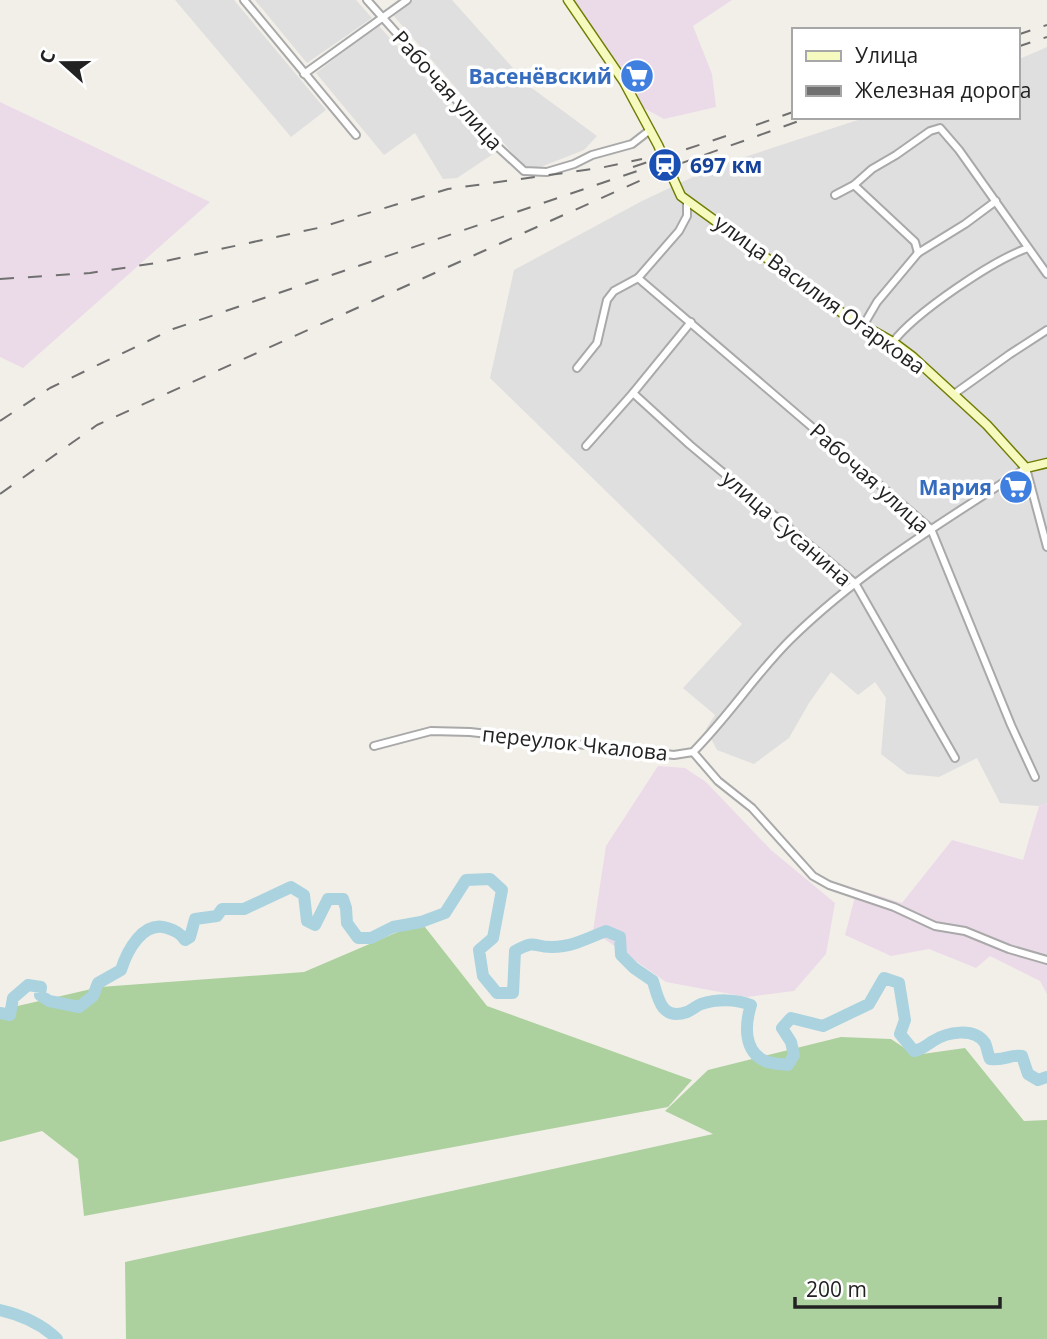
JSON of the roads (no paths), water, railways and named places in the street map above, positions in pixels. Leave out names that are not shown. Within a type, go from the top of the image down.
[{"type":"street","points":[[244,0],[356,135]]},
{"type":"street","name":"Рабочая улица","points":[[367,0],[499,149],[524,171],[547,172],[574,164],[592,155],[632,144],[650,130]]},
{"type":"street","points":[[304,74],[407,0]]},
{"type":"street","name":"улица Василия Огаркова","points":[[568,0],[624,82],[658,145],[677,190],[687,201],[697,205],[863,326],[893,342],[954,394],[1026,468],[1047,547]]},
{"type":"street","points":[[835,195],[854,185],[872,169],[930,131],[940,128],[959,150],[1047,274]]},
{"type":"street","points":[[854,185],[915,242],[918,253]]},
{"type":"street","points":[[577,368],[597,343],[607,300],[614,291],[638,278],[684,224],[687,201]]},
{"type":"street","points":[[863,326],[877,302],[918,253],[996,201]]},
{"type":"street","points":[[893,342],[907,327],[945,297],[997,263],[1028,248]]},
{"type":"street","name":"Рабочая улица","points":[[638,278],[931,529],[1035,777]]},
{"type":"street","points":[[586,446],[691,322]]},
{"type":"street","points":[[954,394],[1047,330]]},
{"type":"street","name":"улица Сусанина","points":[[633,393],[690,445],[855,583],[955,758]]},
{"type":"street","name":"переулок Чкалова","points":[[374,746],[431,731],[523,737],[674,755],[693,752],[790,641],[855,583],[931,529],[1026,468],[1047,463]]},
{"type":"street","points":[[693,752],[719,781],[752,808],[813,876],[829,885],[894,907],[935,926],[965,931],[1009,949],[1047,960]]},
{"type":"waterway","points":[[0,1013],[10,1015],[13,998],[28,985],[41,987],[40,995],[49,1001],[79,1007],[93,996],[98,983],[121,970],[127,954],[143,933],[158,927],[167,928],[178,932],[185,940],[190,937],[195,919],[217,916],[222,909],[244,909],[291,887],[304,895],[307,921],[315,925],[328,899],[343,899],[347,923],[358,938],[371,938],[393,927],[421,922],[445,913],[466,880],[490,879],[502,890],[493,938],[479,950],[483,976],[497,993],[513,993],[515,951],[522,947],[531,944],[552,947],[566,945],[606,931],[620,937],[621,955],[653,981],[659,1001],[667,1011],[679,1014],[701,1004],[720,1001],[751,1005],[747,1028],[749,1044],[758,1057],[768,1062],[788,1065],[794,1055],[791,1042],[782,1028],[791,1018],[823,1026],[869,1004],[884,978],[899,983],[905,1020],[900,1034],[914,1051],[945,1035],[967,1033],[985,1043],[990,1059],[1022,1056],[1028,1074],[1038,1080],[1047,1077]]},
{"type":"waterway","points":[[0,1310],[31,1320],[57,1339]]},
{"type":"railway","points":[[1019,34],[1047,25]]},
{"type":"railway","points":[[1019,46],[1047,37]]},
{"type":"railway","points":[[756,125],[792,112]]},
{"type":"railway","points":[[0,494],[97,425],[668,168],[804,119]]},
{"type":"railway","points":[[633,167],[726,136]]},
{"type":"railway","points":[[0,279],[90,273],[156,263],[318,228],[448,189],[600,168],[642,159]]},
{"type":"railway","points":[[0,421],[50,388],[173,329],[646,168]]},
{"type":"place","name":"Васенёвский","points":[[637,76]]},
{"type":"place","name":"697 км","points":[[665,165]]},
{"type":"place","name":"Мария","points":[[1016,487]]}]
